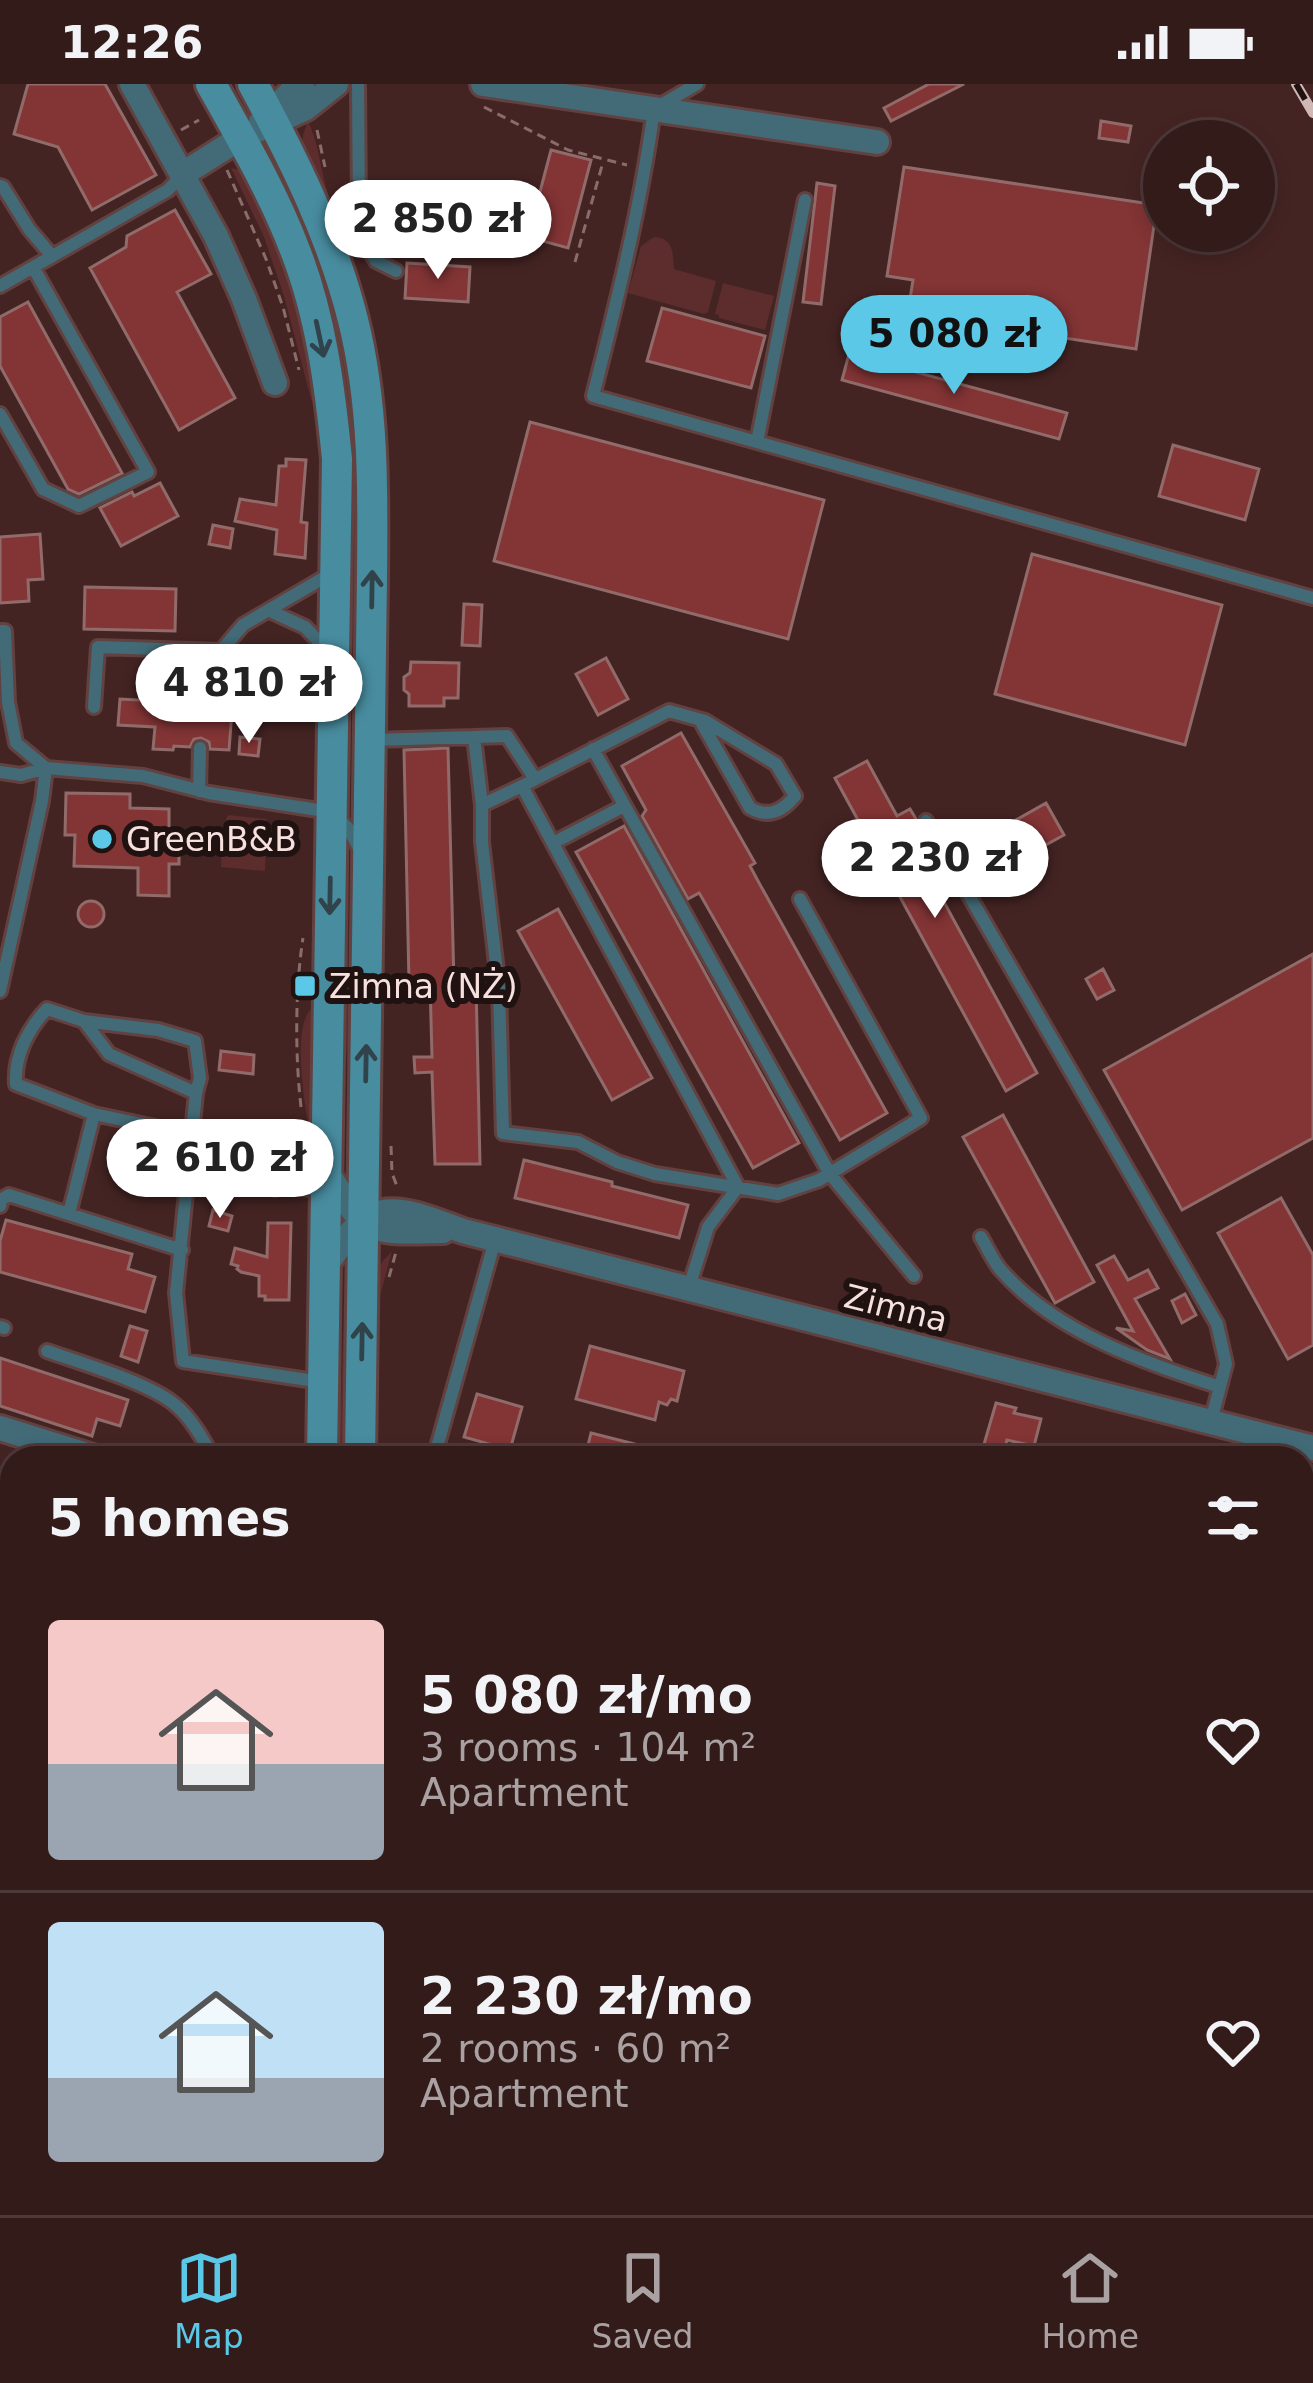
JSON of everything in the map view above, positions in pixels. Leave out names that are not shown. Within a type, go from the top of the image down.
[{"type":"main road","points":[[211,84],[235,147],[275,202],[296,253],[319,333],[337,459],[334,656],[346,793],[326,1181],[322,1446]]},
{"type":"main road","points":[[253,84],[303,177],[339,272],[362,370],[372,476],[360,1446]]},
{"type":"street","points":[[132,84],[225,257],[275,383]]},
{"type":"street","points":[[183,174],[235,147],[271,118],[284,95],[302,84]]},
{"type":"street","points":[[271,118],[291,116],[335,84]]},
{"type":"street","points":[[479,93],[654,109],[877,142]]},
{"type":"street","points":[[323,1270],[363,1222],[326,1181]]},
{"type":"street","name":"Zimna","points":[[363,1222],[377,1212],[399,1210],[463,1231],[1305,1446]]},
{"type":"street","points":[[0,1428],[58,1446]]},
{"type":"lane","points":[[358,84],[359,210],[364,243],[376,262],[396,271]]},
{"type":"lane","points":[[697,84],[654,109],[623,274],[593,396],[1313,598]]},
{"type":"lane","points":[[0,286],[169,190],[183,174]]},
{"type":"lane","points":[[0,186],[52,256]]},
{"type":"lane","points":[[757,442],[806,200]]},
{"type":"lane","points":[[0,414],[44,489],[79,506],[148,472],[33,267]]},
{"type":"lane","points":[[205,696],[221,651],[243,626],[336,571]]},
{"type":"lane","points":[[270,611],[305,627],[334,656]]},
{"type":"lane","points":[[0,631],[5,632],[8,702],[16,743]]},
{"type":"lane","points":[[94,706],[98,647],[221,651]]},
{"type":"lane","points":[[482,805],[669,711],[700,720],[776,764],[795,796],[788,805],[762,815],[750,808],[700,720]]},
{"type":"lane","points":[[369,871],[356,840],[346,793],[370,727],[507,736],[536,778]]},
{"type":"lane","points":[[474,737],[499,989],[503,1132],[578,1142],[655,1174],[778,1194],[819,1180],[921,1118],[800,899]]},
{"type":"lane","points":[[0,741],[16,743],[46,768]]},
{"type":"lane","points":[[199,790],[200,748]]},
{"type":"lane","points":[[593,749],[830,1174],[914,1276]]},
{"type":"lane","points":[[0,772],[21,775],[46,768],[143,776],[199,790],[346,793]]},
{"type":"lane","points":[[0,991],[46,768]]},
{"type":"lane","points":[[521,786],[738,1187]]},
{"type":"lane","points":[[553,843],[625,806]]},
{"type":"lane","points":[[926,821],[1216,1324],[1226,1364],[1210,1422]]},
{"type":"lane","points":[[193,1135],[94,1114],[16,1084],[14,1067],[33,1024],[47,1009],[84,1022],[158,1030],[194,1041],[200,1078],[176,1293],[183,1361],[322,1382]]},
{"type":"lane","points":[[84,1022],[109,1054],[196,1094]]},
{"type":"lane","points":[[69,1214],[94,1114]]},
{"type":"lane","points":[[274,1189],[326,1181]]},
{"type":"lane","points":[[688,1288],[708,1227],[738,1187]]},
{"type":"lane","points":[[0,1206],[9,1195],[182,1250]]},
{"type":"lane","points":[[981,1237],[997,1265],[1046,1310],[1155,1366],[1220,1387]]},
{"type":"lane","points":[[437,1446],[496,1239]]},
{"type":"lane","points":[[47,1351],[172,1403],[206,1446]]},
{"type":"path","points":[[479,93],[568,150],[627,166]]},
{"type":"path","points":[[185,127],[200,119],[235,147],[300,373]]},
{"type":"path","points":[[575,262],[603,160]]},
{"type":"path","points":[[300,1106],[298,1002],[304,926]]},
{"type":"shaded area","points":[[308,121],[376,350],[387,446],[387,608],[382,604],[383,466],[302,149]]},
{"type":"shaded area","points":[[274,147],[324,256],[359,408],[362,548],[346,770],[332,327],[314,247],[275,160]]},
{"type":"shaded area","points":[[231,168],[248,175],[298,295],[319,415],[264,237]]},
{"type":"shaded area","points":[[654,237],[669,244],[674,269],[716,281],[708,312],[628,293],[641,246]]},
{"type":"shaded area","points":[[723,283],[774,296],[765,330],[715,314]]},
{"type":"shaded area","points":[[228,815],[266,819],[265,871],[221,867],[222,829]]},
{"type":"shaded area","points":[[346,842],[356,1079],[354,1159],[346,1160],[348,1073],[342,981]]},
{"type":"shaded area","points":[[310,1010],[318,1043],[313,1154],[301,1058],[304,1022]]},
{"type":"shaded area","points":[[392,1251],[379,1300],[376,1446],[372,1446],[375,1278]]},
{"type":"shaded area","points":[[349,1258],[350,1446],[337,1446],[341,1401]]},
{"type":"building","points":[[28,84],[105,84],[156,175],[92,210],[58,147],[14,134]]},
{"type":"building","points":[[929,84],[964,84],[891,121],[884,108]]},
{"type":"building","points":[[1101,121],[1131,126],[1128,142],[1099,138]]},
{"type":"building","points":[[551,150],[591,160],[568,248],[528,237]]},
{"type":"building","points":[[904,167],[1143,203],[1143,252],[1150,252],[1136,349],[921,316],[923,301],[910,299],[913,280],[887,276]]},
{"type":"building","points":[[817,183],[835,186],[821,304],[803,302]]},
{"type":"building","points":[[412,206],[438,207],[438,227],[411,225]]},
{"type":"building","points":[[175,210],[211,274],[177,292],[235,398],[179,430],[90,268],[126,247],[127,236]]},
{"type":"building","points":[[407,263],[470,267],[468,302],[405,298]]},
{"type":"building","points":[[28,302],[122,473],[79,494],[68,489],[0,366],[0,317]]},
{"type":"building","points":[[662,308],[765,336],[751,388],[647,361]]},
{"type":"building","points":[[849,354],[1067,413],[1059,439],[842,380]]},
{"type":"building","points":[[530,422],[824,500],[788,639],[494,561]]},
{"type":"building","points":[[1173,445],[1259,469],[1245,520],[1159,496]]},
{"type":"building","points":[[286,459],[306,460],[301,522],[307,523],[305,558],[275,554],[277,530],[235,521],[240,499],[276,505],[279,466],[286,466]]},
{"type":"building","points":[[160,483],[178,516],[121,546],[100,508]]},
{"type":"building","points":[[213,525],[233,529],[230,548],[209,544]]},
{"type":"building","points":[[40,534],[43,579],[28,580],[29,601],[0,603],[0,537]]},
{"type":"building","points":[[1032,554],[1222,605],[1185,745],[995,694]]},
{"type":"building","points":[[85,587],[176,589],[175,631],[84,629]]},
{"type":"building","points":[[464,604],[482,605],[480,646],[462,645]]},
{"type":"building","points":[[606,658],[628,699],[598,715],[576,674]]},
{"type":"building","points":[[411,662],[459,663],[458,698],[444,698],[444,706],[409,706],[404,677],[410,673]]},
{"type":"building","points":[[160,672],[179,674],[178,694],[195,695],[200,705],[211,705],[216,697],[233,698],[229,750],[210,749],[209,742],[201,738],[194,739],[190,747],[153,749],[155,727],[118,725],[120,699],[157,701]]},
{"type":"building","points":[[681,733],[887,1113],[840,1140],[701,896],[688,899],[642,816],[646,810],[622,766]]},
{"type":"building","points":[[240,737],[260,739],[258,756],[239,754]]},
{"type":"building","points":[[448,748],[454,984],[476,984],[480,1164],[435,1164],[432,1072],[415,1073],[414,1057],[432,1057],[430,982],[409,982],[404,750]]},
{"type":"building","points":[[867,761],[897,816],[910,809],[916,819],[932,852],[920,858],[1037,1073],[1006,1091],[835,778]]},
{"type":"building","name":"GreenB&B","points":[[66,793],[130,794],[130,808],[169,809],[169,846],[179,846],[179,864],[169,864],[169,896],[138,895],[138,868],[74,866],[75,835],[65,835]]},
{"type":"building","points":[[1046,803],[1064,835],[1009,865],[991,834]]},
{"type":"building","points":[[624,826],[799,1143],[753,1168],[576,852]]},
{"type":"building","points":[[91,901],[104,914],[91,927],[78,914]]},
{"type":"building","points":[[558,909],[652,1078],[612,1100],[518,931]]},
{"type":"building","points":[[1313,954],[1313,1138],[1182,1210],[1104,1070]]},
{"type":"building","points":[[1103,969],[1114,990],[1097,999],[1086,979]]},
{"type":"building","points":[[221,1051],[254,1055],[253,1074],[219,1070]]},
{"type":"building","points":[[1003,1115],[1094,1282],[1055,1303],[963,1137]]},
{"type":"building","points":[[524,1160],[688,1205],[679,1238],[515,1198]]},
{"type":"building","points":[[1281,1198],[1313,1255],[1313,1345],[1288,1359],[1218,1233]]},
{"type":"building","points":[[213,1210],[232,1216],[228,1231],[209,1226]]},
{"type":"building","points":[[6,1220],[132,1254],[128,1269],[155,1277],[145,1312],[0,1272]]},
{"type":"building","points":[[268,1223],[291,1223],[289,1300],[265,1300],[259,1296],[259,1276],[231,1264],[235,1248],[267,1257]]},
{"type":"building","points":[[1114,1256],[1128,1280],[1148,1270],[1158,1288],[1135,1299],[1170,1359],[1147,1350],[1116,1328],[1133,1331],[1097,1265]]},
{"type":"building","points":[[1185,1294],[1196,1315],[1182,1323],[1172,1301]]},
{"type":"building","points":[[130,1326],[147,1331],[138,1362],[121,1356]]},
{"type":"building","points":[[590,1346],[684,1371],[677,1401],[659,1402],[655,1420],[576,1399]]},
{"type":"building","points":[[0,1358],[128,1400],[120,1426],[97,1419],[92,1436],[0,1406]]},
{"type":"building","points":[[477,1394],[522,1407],[511,1446],[464,1437]]},
{"type":"building","points":[[996,1403],[1041,1419],[1034,1446],[1007,1440],[1005,1446],[983,1446]]},
{"type":"building","points":[[591,1433],[635,1444],[634,1446],[588,1446]]},
{"type":"railway","points":[[1296,84],[1313,113]]},
{"type":"place","name":"GreenB&B","points":[[102,839]]},
{"type":"place","name":"Zimna (NŻ)","points":[[305,986]]}]
